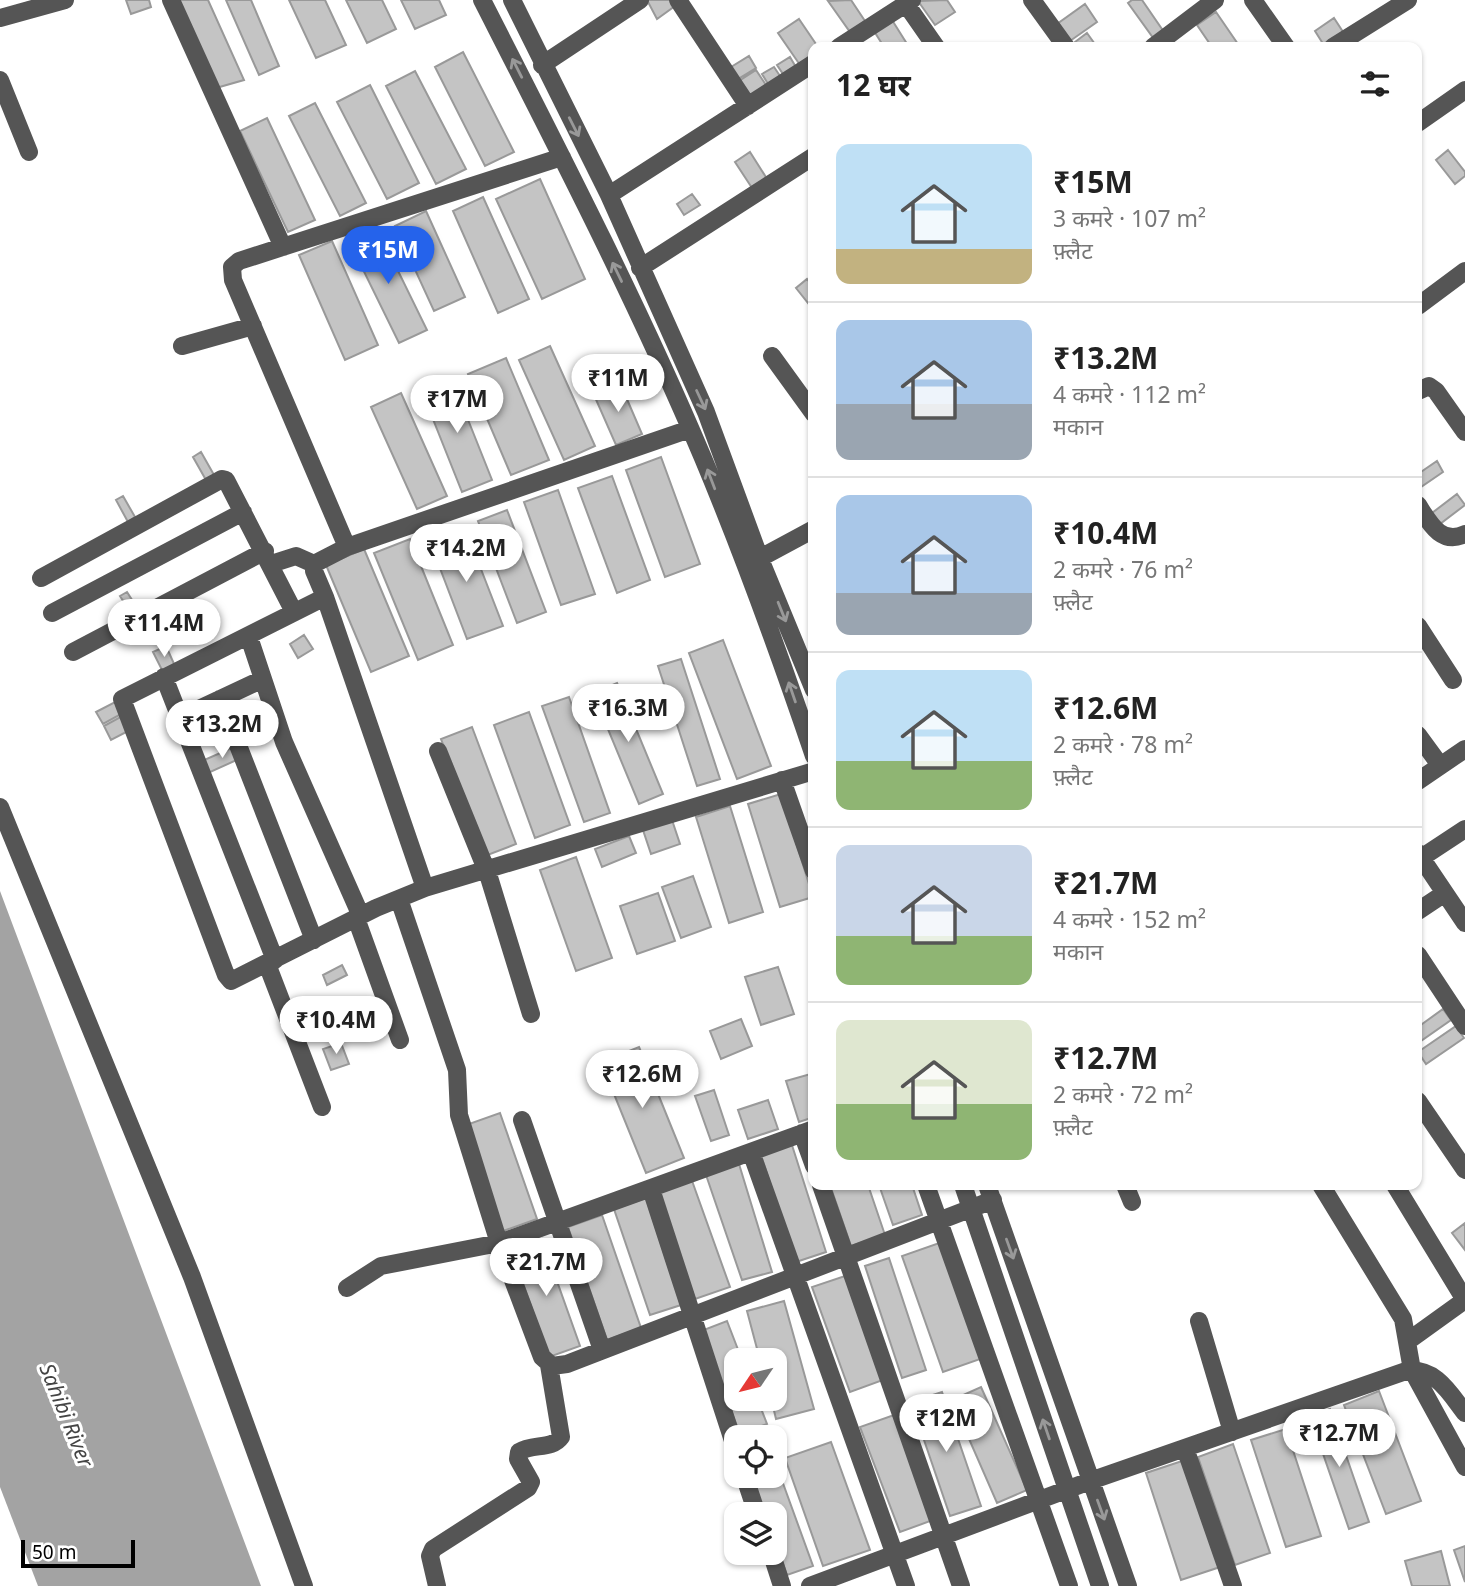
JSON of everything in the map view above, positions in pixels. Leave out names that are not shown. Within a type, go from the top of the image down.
[{"type":"street","points":[[0,18],[65,0]]},
{"type":"street","points":[[171,0],[283,247]]},
{"type":"street","points":[[482,0],[562,158],[808,677]]},
{"type":"street","points":[[512,0],[609,195],[706,412],[808,737]]},
{"type":"street","points":[[542,65],[640,0]]},
{"type":"street","points":[[678,0],[748,106]]},
{"type":"street","points":[[1032,0],[1062,42]]},
{"type":"street","points":[[1160,42],[1215,0]]},
{"type":"street","points":[[1253,0],[1282,42]]},
{"type":"street","points":[[1341,42],[1408,0]]},
{"type":"street","points":[[846,42],[909,2],[933,42]]},
{"type":"street","points":[[609,195],[808,67]]},
{"type":"street","points":[[0,80],[7,114],[29,152]]},
{"type":"street","points":[[1422,120],[1465,90]]},
{"type":"street","points":[[347,547],[233,280],[232,267],[239,261],[562,158]]},
{"type":"street","points":[[640,268],[808,160]]},
{"type":"street","points":[[1422,303],[1465,271]]},
{"type":"street","points":[[182,346],[253,326]]},
{"type":"street","points":[[772,356],[808,407]]},
{"type":"street","points":[[1422,390],[1429,387],[1436,391],[1465,432]]},
{"type":"street","points":[[314,564],[347,547],[690,429]]},
{"type":"street","points":[[41,578],[217,480],[226,480],[294,612]]},
{"type":"street","points":[[1422,511],[1434,529],[1442,535],[1457,538],[1465,534]]},
{"type":"street","points":[[51,613],[243,512]]},
{"type":"street","points":[[753,562],[808,532]]},
{"type":"street","points":[[73,652],[268,557],[296,556],[314,564]]},
{"type":"street","points":[[314,564],[314,571],[425,888]]},
{"type":"street","points":[[325,597],[123,698],[122,703],[226,975],[233,981],[359,917],[425,888],[808,773]]},
{"type":"street","points":[[1422,632],[1453,680]]},
{"type":"street","points":[[248,637],[284,742],[359,917],[400,1040]]},
{"type":"street","points":[[164,677],[271,962],[322,1107]]},
{"type":"street","points":[[180,718],[263,679]]},
{"type":"street","points":[[220,699],[314,940]]},
{"type":"street","points":[[1422,740],[1440,765]]},
{"type":"street","points":[[1422,778],[1465,749]]},
{"type":"street","points":[[438,751],[486,869],[531,1014]]},
{"type":"street","points":[[782,780],[808,854]]},
{"type":"street","points":[[0,807],[192,1277],[303,1586]]},
{"type":"street","points":[[1422,854],[1465,829]]},
{"type":"street","points":[[1422,860],[1465,923]]},
{"type":"street","points":[[1422,908],[1445,893]]},
{"type":"street","points":[[399,899],[454,1059],[459,1115],[499,1243],[542,1357],[549,1365],[561,1437],[557,1443],[528,1447],[518,1454],[531,1482],[528,1488],[433,1549],[430,1556],[437,1586]]},
{"type":"street","points":[[1422,961],[1465,1026]]},
{"type":"street","points":[[1422,1107],[1465,1170]]},
{"type":"street","points":[[522,1121],[602,1350]]},
{"type":"street","points":[[347,1288],[381,1266],[499,1243],[808,1131]]},
{"type":"street","points":[[751,1152],[906,1586]]},
{"type":"street","points":[[651,1189],[728,1425]]},
{"type":"street","points":[[823,1190],[961,1586]]},
{"type":"street","points":[[928,1190],[1069,1586]]},
{"type":"street","points":[[965,1190],[1100,1586]]},
{"type":"street","points":[[1127,1190],[1132,1202]]},
{"type":"street","points":[[1324,1190],[1403,1319],[1412,1370],[1465,1467]]},
{"type":"street","points":[[1398,1190],[1465,1300],[1408,1341]]},
{"type":"street","points":[[549,1365],[567,1364],[693,1314],[797,1278],[971,1207],[990,1192],[1128,1586]]},
{"type":"street","points":[[1199,1321],[1232,1432]]},
{"type":"street","points":[[810,1586],[846,1580],[895,1555],[1067,1489],[1412,1370],[1423,1371],[1439,1381],[1465,1413]]},
{"type":"street","points":[[1185,1448],[1233,1586]]},
{"type":"street","points":[[775,1565],[782,1586]]},
{"type":"water","name":"Sahibi River","points":[[0,891],[261,1586],[38,1586],[0,1487]]},
{"type":"building","points":[[126,0],[149,0],[151,7],[131,14]]},
{"type":"building","points":[[175,0],[208,0],[244,80],[216,88]]},
{"type":"building","points":[[226,0],[251,0],[279,66],[259,75]]},
{"type":"building","points":[[289,0],[325,0],[346,45],[316,58]]},
{"type":"building","points":[[346,0],[382,0],[396,29],[367,43]]},
{"type":"building","points":[[401,0],[439,0],[446,15],[415,29]]},
{"type":"building","points":[[647,0],[671,0],[675,6],[657,19]]},
{"type":"building","points":[[851,0],[865,21],[850,32],[828,1]]},
{"type":"building","points":[[947,0],[955,12],[935,25],[918,1]]},
{"type":"building","points":[[1142,0],[1164,32],[1154,39],[1128,3]]},
{"type":"building","points":[[1085,4],[1097,22],[1070,41],[1057,24]]},
{"type":"building","points":[[1216,12],[1237,42],[1209,42],[1197,25]]},
{"type":"building","points":[[1334,18],[1345,35],[1333,42],[1322,42],[1315,31]]},
{"type":"building","points":[[799,19],[815,42],[808,42],[808,60],[800,65],[778,33]]},
{"type":"building","points":[[892,20],[906,42],[881,42],[874,31]]},
{"type":"building","points":[[1087,33],[1093,42],[1075,42]]},
{"type":"building","points":[[463,52],[514,152],[485,166],[435,67]]},
{"type":"building","points":[[749,56],[756,68],[738,79],[731,67]]},
{"type":"building","points":[[790,57],[797,69],[785,77],[777,65]]},
{"type":"building","points":[[774,67],[782,79],[770,87],[762,74]]},
{"type":"building","points":[[756,70],[768,88],[751,99],[739,81]]},
{"type":"building","points":[[415,71],[466,169],[436,184],[386,86]]},
{"type":"building","points":[[370,85],[419,183],[387,199],[337,102]]},
{"type":"building","points":[[315,103],[366,203],[340,216],[289,116]]},
{"type":"building","points":[[267,118],[315,220],[288,232],[240,131]]},
{"type":"building","points":[[1448,150],[1465,172],[1465,176],[1455,184],[1436,160]]},
{"type":"building","points":[[750,152],[769,182],[754,191],[735,162]]},
{"type":"building","points":[[540,179],[585,279],[542,299],[496,199]]},
{"type":"building","points":[[692,194],[700,205],[684,215],[677,204]]},
{"type":"building","points":[[483,197],[529,299],[498,313],[453,211]]},
{"type":"building","points":[[426,211],[465,297],[434,311],[395,226]]},
{"type":"building","points":[[378,230],[427,330],[399,343],[350,243]]},
{"type":"building","points":[[332,241],[378,345],[345,360],[299,255]]},
{"type":"building","points":[[808,280],[808,303],[796,288]]},
{"type":"building","points":[[550,346],[595,446],[564,460],[519,360]]},
{"type":"building","points":[[506,358],[549,460],[511,475],[468,374]]},
{"type":"building","points":[[451,377],[492,480],[462,492],[421,389]]},
{"type":"building","points":[[620,383],[642,434],[616,445],[594,395]]},
{"type":"building","points":[[401,393],[447,496],[417,509],[371,407]]},
{"type":"building","points":[[201,452],[214,475],[206,480],[193,457]]},
{"type":"building","points":[[661,457],[700,564],[665,577],[626,470]]},
{"type":"building","points":[[1437,461],[1443,472],[1422,486],[1422,471]]},
{"type":"building","points":[[612,476],[650,580],[617,593],[578,488]]},
{"type":"building","points":[[558,490],[595,594],[561,605],[524,502]]},
{"type":"building","points":[[1457,494],[1465,505],[1436,527],[1428,516]]},
{"type":"building","points":[[123,496],[135,517],[128,522],[116,500]]},
{"type":"building","points":[[507,510],[546,612],[517,623],[478,521]]},
{"type":"building","points":[[465,528],[503,626],[467,639],[430,542]]},
{"type":"building","points":[[410,539],[453,645],[418,660],[374,553]]},
{"type":"building","points":[[364,549],[409,656],[371,672],[326,565]]},
{"type":"building","points":[[127,592],[141,614],[134,618],[120,596]]},
{"type":"building","points":[[304,635],[313,649],[298,658],[290,644]]},
{"type":"building","points":[[723,640],[771,766],[737,779],[689,653]]},
{"type":"building","points":[[166,646],[175,666],[163,672],[153,652]]},
{"type":"building","points":[[681,659],[720,779],[697,786],[658,666]]},
{"type":"building","points":[[617,683],[663,794],[639,804],[593,693]]},
{"type":"building","points":[[569,697],[610,813],[584,822],[542,706]]},
{"type":"building","points":[[117,701],[123,713],[103,724],[96,712]]},
{"type":"building","points":[[529,712],[570,825],[535,838],[494,725]]},
{"type":"building","points":[[124,715],[132,729],[111,740],[104,726]]},
{"type":"building","points":[[472,727],[516,844],[485,856],[441,739]]},
{"type":"building","points":[[236,746],[241,758],[208,773],[202,761]]},
{"type":"building","points":[[781,794],[808,881],[808,899],[780,907],[748,804]]},
{"type":"building","points":[[730,806],[763,912],[729,923],[696,817]]},
{"type":"building","points":[[672,820],[680,844],[651,854],[643,830]]},
{"type":"building","points":[[629,836],[636,853],[602,867],[595,849]]},
{"type":"building","points":[[576,857],[612,958],[576,971],[540,870]]},
{"type":"building","points":[[693,876],[711,927],[681,938],[662,887]]},
{"type":"building","points":[[658,893],[675,941],[637,954],[620,906]]},
{"type":"building","points":[[342,965],[347,975],[327,985],[323,975]]},
{"type":"building","points":[[778,967],[794,1014],[761,1025],[745,977]]},
{"type":"building","points":[[1443,1009],[1451,1020],[1422,1040],[1422,1024]]},
{"type":"building","points":[[741,1019],[752,1046],[721,1059],[710,1031]]},
{"type":"building","points":[[1456,1026],[1464,1038],[1426,1064],[1422,1058],[1422,1049]]},
{"type":"building","points":[[341,1043],[349,1064],[331,1070],[323,1049]]},
{"type":"building","points":[[639,1047],[684,1158],[646,1173],[601,1062]]},
{"type":"building","points":[[808,1075],[808,1119],[799,1122],[786,1081]]},
{"type":"building","points":[[714,1090],[729,1135],[711,1141],[695,1096]]},
{"type":"building","points":[[768,1100],[778,1129],[748,1139],[738,1110]]},
{"type":"building","points":[[500,1113],[537,1219],[503,1231],[466,1125]]},
{"type":"building","points":[[791,1142],[826,1252],[796,1262],[760,1152]]},
{"type":"building","points":[[739,1164],[772,1272],[742,1280],[706,1175]]},
{"type":"building","points":[[691,1178],[730,1287],[695,1299],[656,1191]]},
{"type":"building","points":[[832,1190],[870,1190],[885,1235],[851,1246]]},
{"type":"building","points":[[881,1190],[914,1190],[922,1215],[893,1225]]},
{"type":"building","points":[[646,1198],[681,1305],[650,1315],[614,1209]]},
{"type":"building","points":[[602,1215],[641,1328],[607,1340],[568,1227]]},
{"type":"building","points":[[1465,1223],[1465,1250],[1452,1233]]},
{"type":"building","points":[[542,1239],[580,1346],[549,1357],[511,1249]]},
{"type":"building","points":[[945,1241],[986,1357],[943,1372],[902,1256]]},
{"type":"building","points":[[889,1258],[926,1370],[902,1378],[865,1266]]},
{"type":"building","points":[[845,1276],[883,1380],[850,1392],[812,1287]]},
{"type":"building","points":[[784,1301],[814,1409],[776,1419],[774,1411],[788,1410],[788,1348],[757,1348],[747,1311]]},
{"type":"building","points":[[727,1321],[737,1348],[724,1348],[724,1392],[701,1331]]},
{"type":"building","points":[[981,1387],[1027,1490],[997,1503],[952,1400]]},
{"type":"building","points":[[1379,1391],[1421,1501],[1386,1514],[1344,1405]]},
{"type":"building","points":[[942,1392],[981,1506],[950,1516],[911,1402]]},
{"type":"building","points":[[1330,1409],[1369,1522],[1349,1529],[1310,1416]]},
{"type":"building","points":[[731,1411],[762,1411],[767,1424],[764,1425],[737,1425]]},
{"type":"building","points":[[894,1415],[933,1520],[900,1532],[860,1427]]},
{"type":"building","points":[[1286,1429],[1321,1536],[1286,1547],[1251,1440]]},
{"type":"building","points":[[831,1442],[870,1550],[823,1566],[787,1457]]},
{"type":"building","points":[[1233,1444],[1270,1553],[1235,1565],[1198,1457]]},
{"type":"building","points":[[1185,1460],[1220,1567],[1181,1580],[1146,1473]]},
{"type":"building","points":[[756,1488],[785,1488],[813,1566],[787,1575],[783,1565],[787,1565],[787,1502],[761,1502]]},
{"type":"building","points":[[1465,1546],[1465,1582],[1454,1550]]},
{"type":"building","points":[[1441,1551],[1450,1586],[1412,1586],[1405,1561]]}]
